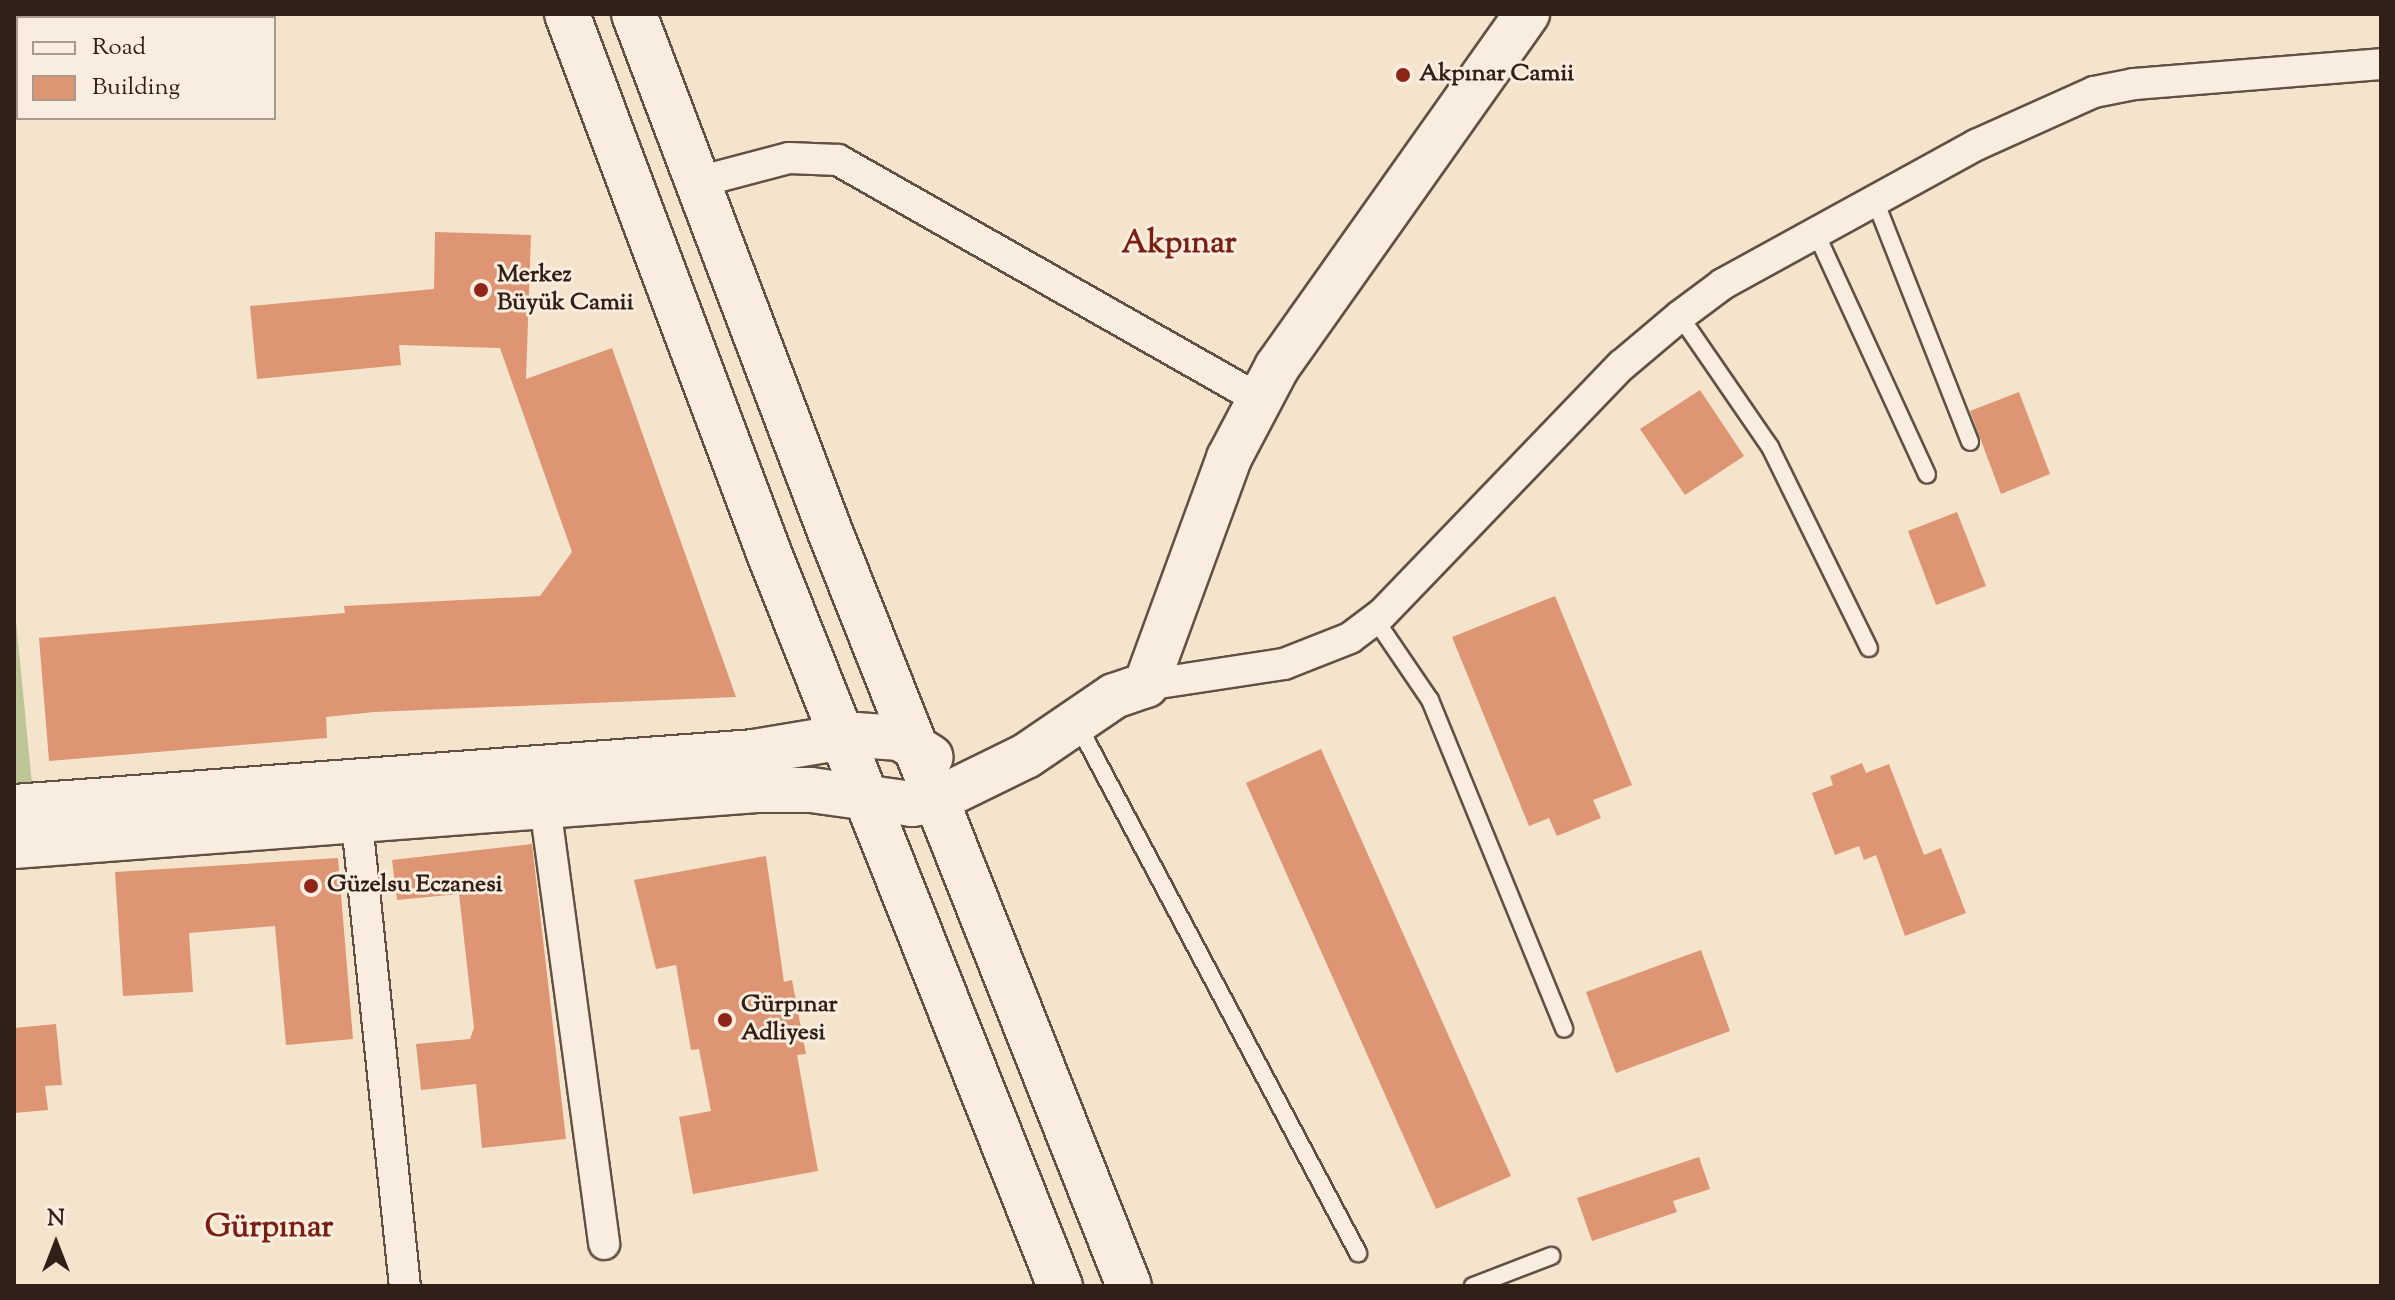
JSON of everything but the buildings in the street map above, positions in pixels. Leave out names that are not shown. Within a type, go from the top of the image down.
[{"type":"street","points":[[567,14],[842,737],[1060,1286]]},
{"type":"street","points":[[634,14],[914,745],[1129,1286]]},
{"type":"street","points":[[1146,685],[1229,458],[1260,400],[1527,14]]},
{"type":"street","points":[[14,807],[354,801],[545,806],[770,790],[811,790],[868,802],[936,800],[1026,756],[1114,696],[1146,685],[1211,679],[1315,655],[1375,619],[1622,365],[1680,316],[1815,231],[1874,198],[2094,92],[2177,78],[2381,64]]},
{"type":"street","points":[[698,182],[789,158],[838,160],[1260,400]]},
{"type":"street","points":[[14,846],[754,752],[842,737],[889,736],[954,765],[1026,756]]},
{"type":"street","points":[[354,801],[405,1286]]},
{"type":"street","points":[[545,806],[604,1244]]},
{"type":"lane","points":[[1874,198],[1970,442]]},
{"type":"lane","points":[[1815,231],[1927,475]]},
{"type":"lane","points":[[1680,316],[1770,447],[1869,648]]},
{"type":"lane","points":[[1375,619],[1430,700],[1564,1029]]},
{"type":"lane","points":[[1077,723],[1358,1253]]},
{"type":"lane","points":[[1473,1286],[1513,1279],[1551,1256]]},
{"type":"green space","points":[[14,601],[34,805],[14,807]]},
{"type":"place","name":"Akpınar Camii","points":[[1403,75]]},
{"type":"place","name":"Merkez Büyük Camii","points":[[481,290]]},
{"type":"place","name":"Güzelsu Eczanesi","points":[[311,886]]},
{"type":"place","name":"Gürpınar Adliyesi","points":[[725,1020]]},
{"type":"district","name":"Akpınar","points":[[1179,244]]},
{"type":"district","name":"Gürpınar","points":[[269,1228]]}]
